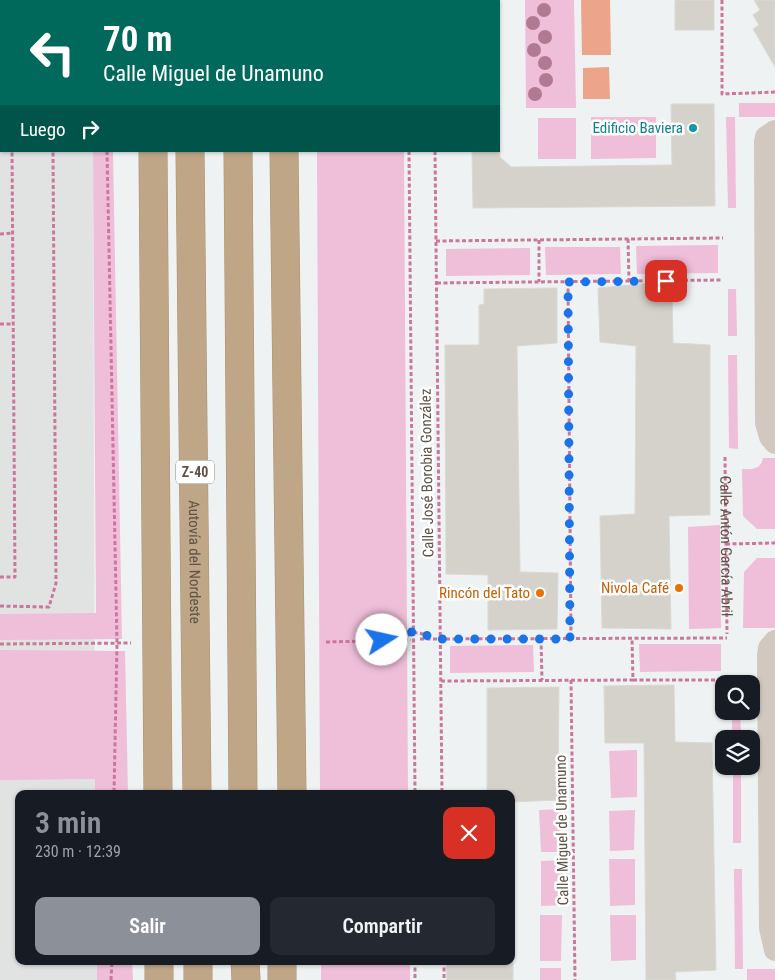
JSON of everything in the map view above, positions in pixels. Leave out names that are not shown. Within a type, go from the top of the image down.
[{"type":"highway","points":[[153,152],[158,790]]},
{"type":"highway","name":"Autovía del Nordeste","points":[[190,152],[197,790]]},
{"type":"highway","points":[[238,152],[243,790]]},
{"type":"highway","points":[[275,152],[280,790]]},
{"type":"highway","points":[[284,152],[292,790]]},
{"type":"highway","points":[[288,461],[297,354],[296,152]]},
{"type":"highway","points":[[159,965],[159,980]]},
{"type":"highway","points":[[198,965],[198,980]]},
{"type":"highway","points":[[245,965],[246,980]]},
{"type":"highway","points":[[282,965],[282,980]]},
{"type":"highway","points":[[293,965],[293,980]]},
{"type":"street","points":[[775,132],[766,137],[765,142],[766,423],[770,437],[775,443]]},
{"type":"street","points":[[775,641],[769,648],[768,655],[770,928],[775,950]]},
{"type":"path","points":[[722,0],[722,94],[775,92]]},
{"type":"path","points":[[0,577],[15,577],[12,152]]},
{"type":"path","points":[[0,606],[49,607],[56,583],[53,152]]},
{"type":"path","points":[[107,152],[117,643],[114,790]]},
{"type":"path","points":[[409,152],[415,790]]},
{"type":"path","name":"Calle José Borobia González","points":[[435,152],[442,790]]},
{"type":"path","points":[[0,234],[13,234]]},
{"type":"path","points":[[436,242],[723,238]]},
{"type":"path","points":[[628,239],[629,281]]},
{"type":"path","points":[[539,240],[539,282]]},
{"type":"path","points":[[436,283],[723,280]]},
{"type":"path","points":[[568,282],[570,639]]},
{"type":"path","points":[[0,324],[13,324]]},
{"type":"path","name":"Calle Antón García Abril","points":[[632,639],[727,636],[725,457]]},
{"type":"path","points":[[726,544],[775,543]]},
{"type":"path","points":[[401,640],[414,632],[420,632],[434,639]]},
{"type":"path","points":[[420,639],[632,639],[633,680]]},
{"type":"path","points":[[542,639],[542,680]]},
{"type":"path","points":[[326,642],[411,640]]},
{"type":"path","points":[[0,644],[131,643]]},
{"type":"path","name":"Calle Miguel de Unamuno","points":[[571,680],[575,980]]},
{"type":"path","points":[[441,681],[715,680]]},
{"type":"path","points":[[111,980],[112,965]]},
{"type":"path","points":[[415,965],[416,980]]},
{"type":"path","points":[[444,965],[444,980]]},
{"type":"shaded area","points":[[525,0],[574,0],[576,108],[526,108]]},
{"type":"shaded area","points":[[581,0],[610,0],[611,55],[582,55]]},
{"type":"shaded area","points":[[609,67],[610,99],[583,99],[583,68]]},
{"type":"shaded area","points":[[739,103],[775,103],[775,117],[739,117]]},
{"type":"shaded area","points":[[591,117],[656,117],[656,158],[591,159]]},
{"type":"shaded area","points":[[726,117],[735,117],[736,208],[728,208]]},
{"type":"shaded area","points":[[538,118],[576,118],[576,159],[538,159]]},
{"type":"shaded area","points":[[0,152],[93,152],[95,790],[15,790],[15,965],[97,965],[97,980],[0,980]]},
{"type":"shaded area","points":[[93,152],[113,152],[122,639],[0,640],[0,614],[96,613]]},
{"type":"shaded area","points":[[317,152],[404,152],[408,790],[320,790]]},
{"type":"shaded area","points":[[718,245],[718,273],[637,274],[636,246]]},
{"type":"shaded area","points":[[545,247],[620,247],[621,274],[546,275]]},
{"type":"shaded area","points":[[530,248],[530,275],[446,276],[446,249]]},
{"type":"shaded area","points":[[728,289],[736,289],[737,336],[728,336]]},
{"type":"shaded area","points":[[728,355],[737,355],[738,449],[729,448]]},
{"type":"shaded area","points":[[763,458],[775,458],[775,529],[757,529],[743,516],[742,469],[758,467]]},
{"type":"shaded area","points":[[720,525],[721,628],[689,629],[688,527]]},
{"type":"shaded area","points":[[757,558],[775,558],[775,628],[743,628],[744,572]]},
{"type":"shaded area","points":[[639,644],[721,644],[721,671],[640,672]]},
{"type":"shaded area","points":[[533,645],[534,672],[450,673],[450,646]]},
{"type":"shaded area","points":[[0,650],[125,651],[128,790],[95,790],[95,779],[0,780]]},
{"type":"shaded area","points":[[732,720],[740,720],[741,730],[732,730]]},
{"type":"shaded area","points":[[637,750],[637,797],[611,798],[609,751]]},
{"type":"shaded area","points":[[733,775],[741,775],[741,843],[733,843]]},
{"type":"shaded area","points":[[562,809],[563,852],[541,852],[539,810]]},
{"type":"shaded area","points":[[635,810],[634,850],[610,851],[609,811]]},
{"type":"shaded area","points":[[609,859],[635,859],[635,905],[610,906]]},
{"type":"shaded area","points":[[563,860],[563,905],[541,906],[541,861]]},
{"type":"shaded area","points":[[734,869],[742,869],[743,969],[735,969]]},
{"type":"shaded area","points":[[540,915],[562,915],[561,961],[540,961]]},
{"type":"shaded area","points":[[610,915],[636,915],[636,960],[611,961]]},
{"type":"shaded area","points":[[97,965],[132,965],[133,980],[97,980]]},
{"type":"shaded area","points":[[321,965],[410,965],[410,980],[321,980]]},
{"type":"shaded area","points":[[540,968],[561,968],[561,980],[540,980]]},
{"type":"shaded area","points":[[747,969],[775,969],[775,980],[747,980]]},
{"type":"building","points":[[675,0],[714,0],[714,30],[675,30]]},
{"type":"building","points":[[754,0],[775,0],[775,67],[753,29],[759,25],[753,15],[760,10]]},
{"type":"building","name":"Edificio Baviera","points":[[671,104],[714,104],[715,206],[473,208],[472,152],[500,152],[500,157],[511,167],[672,165]]},
{"type":"building","points":[[653,283],[653,289],[672,287],[673,343],[710,345],[710,515],[669,516],[671,629],[602,628],[600,516],[635,514],[636,346],[600,342],[598,288]]},
{"type":"building","points":[[557,288],[557,343],[517,346],[520,572],[558,573],[557,629],[488,630],[488,575],[446,574],[445,345],[479,345],[479,305],[484,304],[484,289]]},
{"type":"building","points":[[674,685],[675,742],[712,743],[716,970],[675,972],[676,980],[646,980],[644,743],[605,743],[604,686]]},
{"type":"building","points":[[559,687],[558,800],[515,802],[515,790],[487,790],[487,688]]},
{"type":"building","points":[[446,965],[513,965],[513,980],[447,980]]},
{"type":"place","name":"Edificio Baviera","points":[[693,128]]},
{"type":"place","name":"Nivola Café","points":[[679,588]]},
{"type":"place","name":"Rincón del Tato","points":[[540,593]]},
{"type":"route","points":[[382,640],[401,640],[411,632],[420,632],[434,639],[570,639],[568,282],[666,281]]}]
